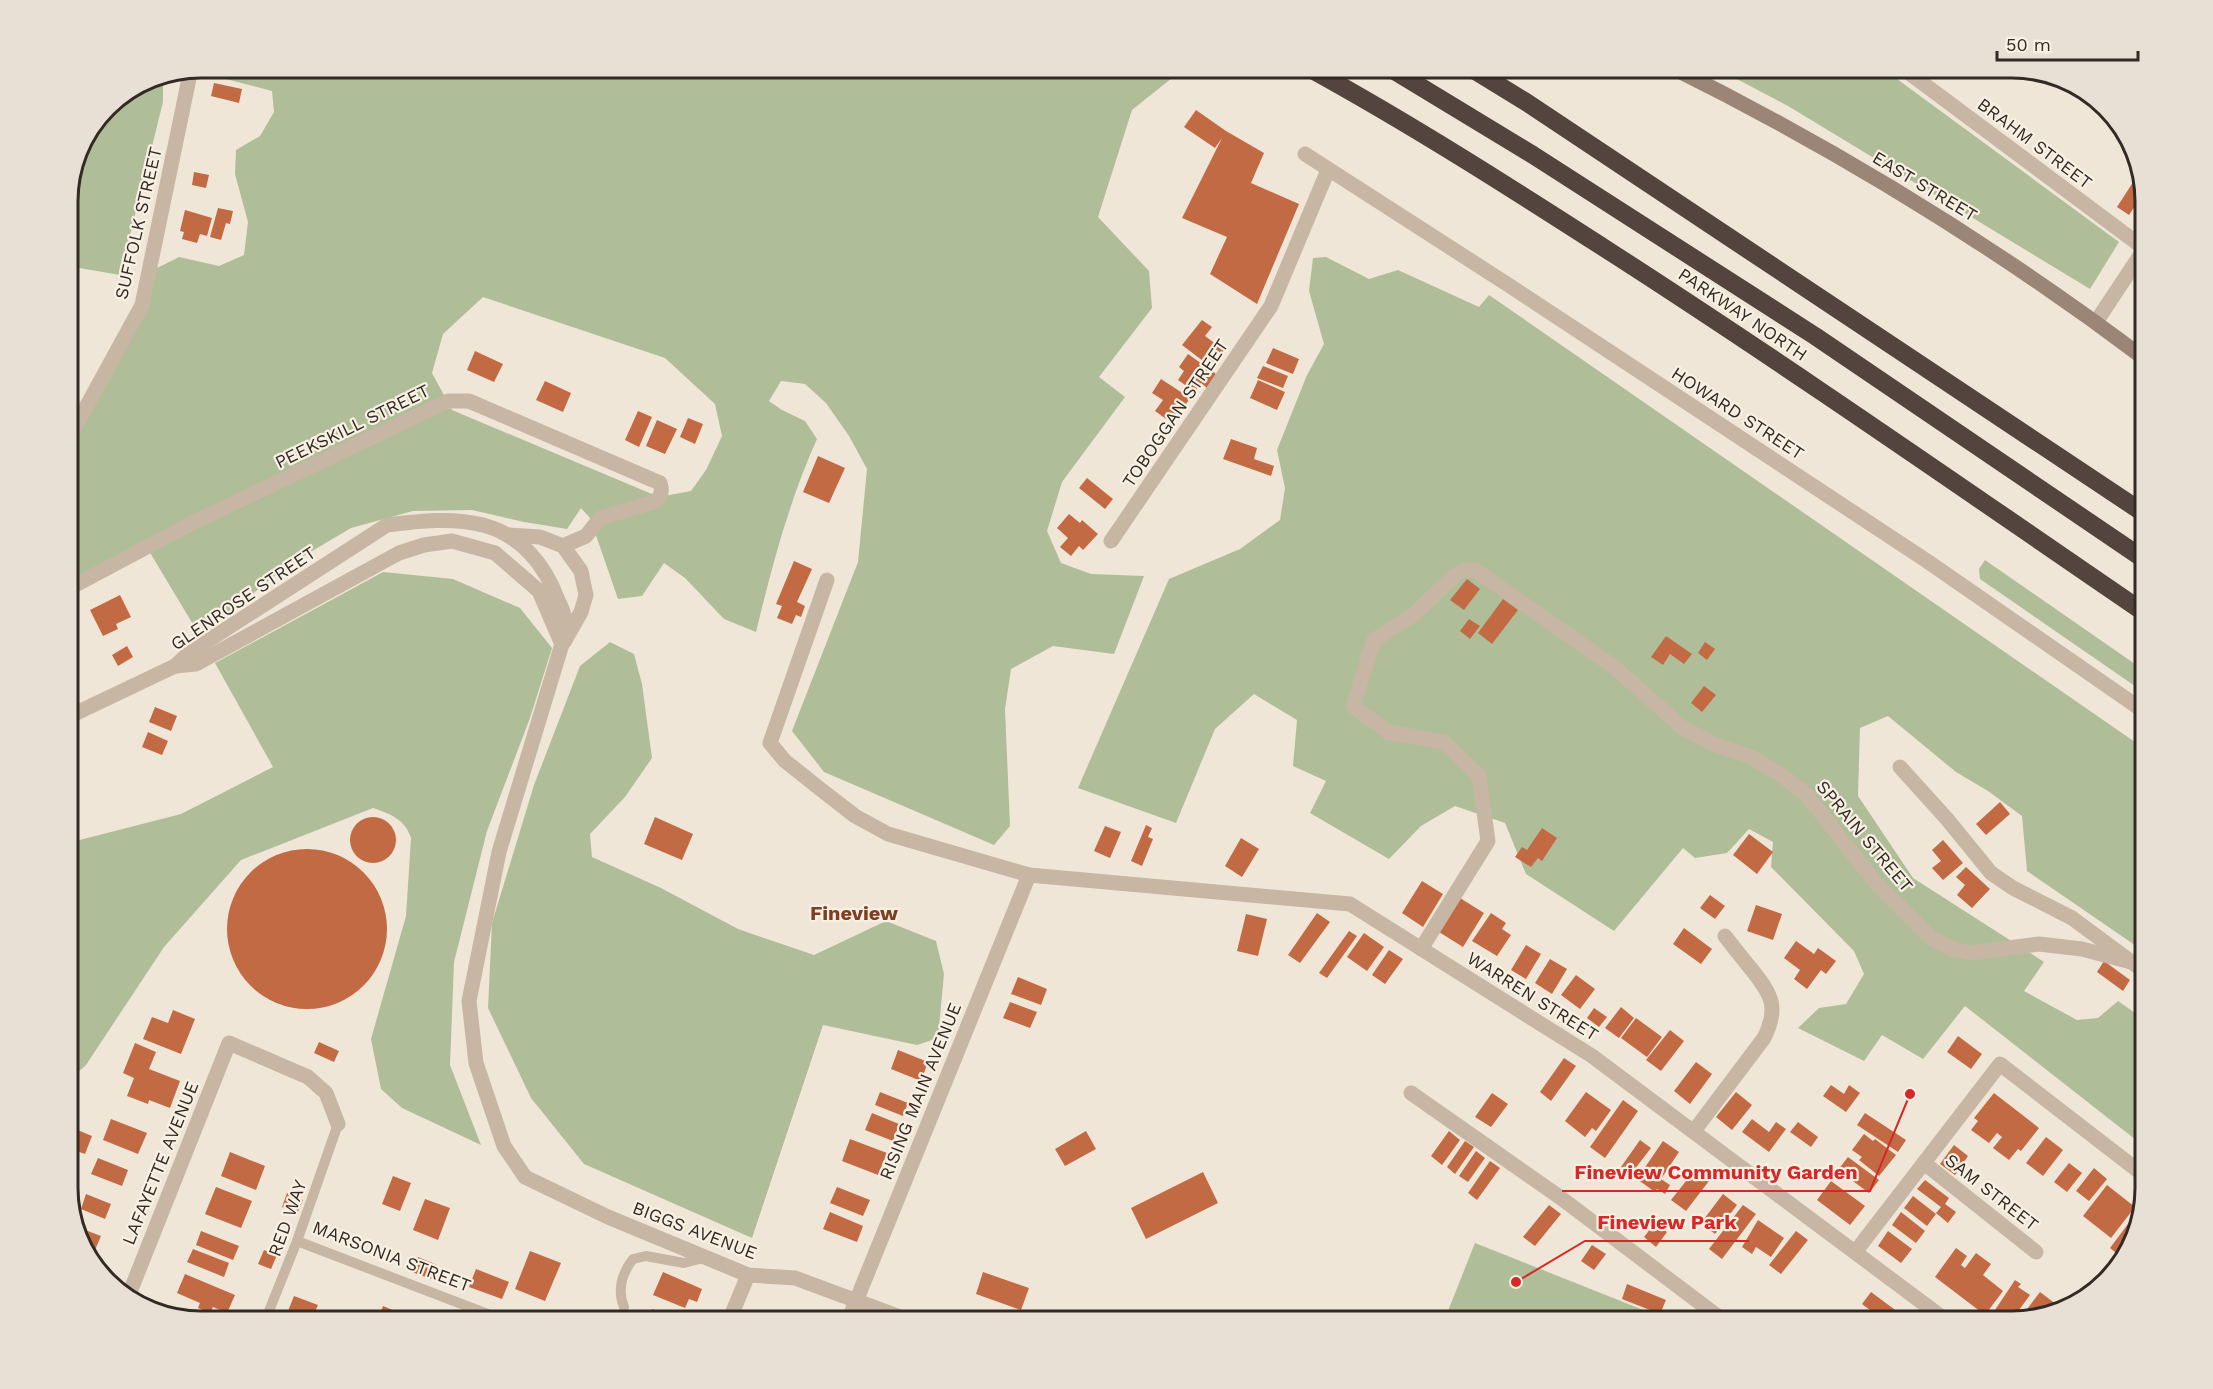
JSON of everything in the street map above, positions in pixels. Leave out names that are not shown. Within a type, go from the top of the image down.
[{"type":"highway","name":"PARKWAY NORTH","points":[[1326,78],[1371,102],[1487,173],[1702,311],[2135,605]]},
{"type":"highway","points":[[1405,78],[1533,155],[1815,336],[2135,553]]},
{"type":"highway","points":[[1486,78],[1526,102],[2135,507]]},
{"type":"highway","points":[[2016,428],[2135,500]]},
{"type":"main road","name":"EAST STREET","points":[[1691,78],[1739,102],[1918,203],[1998,254],[2135,351]]},
{"type":"street","name":"BRAHM STREET","points":[[1914,78],[2135,242]]},
{"type":"street","name":"SUFFOLK STREET","points":[[78,422],[142,305],[189,79]]},
{"type":"street","name":"HOWARD STREET","points":[[1305,154],[1520,292],[1928,561],[2135,705]]},
{"type":"street","name":"TOBOGGAN STREET","points":[[1111,541],[1270,306],[1328,170]]},
{"type":"street","points":[[2096,322],[2135,264]]},
{"type":"street","name":"PEEKSKILL STREET","points":[[78,584],[192,523],[448,401],[469,401],[660,483],[662,489],[660,497],[654,502],[600,518],[586,536],[563,546]]},
{"type":"street","name":"GLENROSE STREET","points":[[175,666],[189,653],[387,525],[425,520],[483,525],[508,535],[531,552],[548,574],[564,616],[562,644],[499,852],[469,1001],[476,1063],[504,1146],[525,1177]]},
{"type":"street","points":[[508,535],[540,537],[563,546],[581,571],[586,595],[581,612],[562,644]]},
{"type":"street","name":"GLENROSE STREET","points":[[175,666],[196,664],[399,554],[424,545],[452,541],[495,553],[538,591],[562,644]]},
{"type":"street","name":"SPRAIN STREET","points":[[1421,949],[1488,841],[1479,776],[1443,742],[1388,732],[1353,706],[1374,640],[1413,615],[1454,576],[1462,571],[1475,570],[1614,667],[1683,728],[1714,744],[1751,757],[1780,774],[1806,794],[1874,881],[1931,938],[1952,950],[1972,953],[2039,944],[2082,949],[2131,962]]},
{"type":"street","name":"WARREN STREET","points":[[826,580],[770,742],[785,761],[855,816],[888,834],[1029,875],[1350,904],[1592,1056],[1856,1251],[1933,1311]]},
{"type":"street","points":[[78,712],[175,666]]},
{"type":"street","points":[[1900,767],[1991,873],[2013,888],[2072,918],[2135,965]]},
{"type":"street","name":"RISING MAIN AVENUE","points":[[852,1311],[1029,875]]},
{"type":"street","points":[[1694,1131],[1764,1038],[1770,1025],[1772,1012],[1768,990],[1725,936]]},
{"type":"street","name":"LAFAYETTE AVENUE","points":[[131,1289],[229,1043],[308,1077],[326,1093],[338,1124]]},
{"type":"street","points":[[1856,1251],[2000,1064],[2135,1168]]},
{"type":"street","points":[[1411,1094],[1561,1197],[1710,1311]]},
{"type":"street","name":"SAM STREET","points":[[1924,1163],[2036,1252]]},
{"type":"street","name":"BIGGS AVENUE","points":[[525,1177],[608,1217],[748,1275],[795,1278],[884,1311]]},
{"type":"street","points":[[733,1311],[748,1275]]},
{"type":"lane","name":"RED WAY","points":[[269,1311],[297,1241],[338,1124]]},
{"type":"lane","name":"MARSONIA STREET","points":[[297,1241],[478,1311]]},
{"type":"lane","points":[[624,1307],[619,1295],[626,1269],[633,1259],[646,1256],[684,1263],[703,1258]]},
{"type":"green space","points":[[222,78],[1172,78],[1132,110],[1098,217],[1149,271],[1152,308],[1099,377],[1125,397],[1062,482],[1047,531],[1061,563],[1091,574],[1144,576],[1114,654],[1053,646],[1011,669],[1005,709],[1010,826],[994,845],[824,772],[792,731],[858,562],[867,469],[849,436],[826,403],[805,384],[781,381],[769,401],[805,421],[817,439],[790,510],[756,632],[724,619],[685,578],[664,563],[642,596],[618,599],[590,518],[581,508],[567,529],[472,510],[413,511],[351,528],[287,566],[223,618],[197,631],[146,546],[78,580],[78,432],[150,301],[155,269],[179,257],[219,266],[244,255],[248,222],[235,174],[236,150],[260,136],[274,112],[272,91]],"holes":[[[483,297],[665,358],[715,404],[722,436],[706,470],[691,491],[659,497],[452,410],[432,373],[443,334]]]},
{"type":"green space","points":[[1735,78],[1896,78],[2119,242],[2090,289],[1788,106]]},
{"type":"green space","points":[[163,85],[163,102],[120,275],[78,268],[80,177],[87,154],[103,126],[133,99]]},
{"type":"green space","points":[[1326,257],[1369,279],[1398,270],[1479,307],[1489,295],[2135,742],[2135,945],[2027,871],[2022,816],[1988,791],[1956,772],[1888,716],[1860,728],[1858,796],[1913,878],[2044,962],[2024,991],[2077,1020],[2098,1018],[2118,1001],[2135,1013],[2135,1139],[1965,1006],[1923,1059],[1882,1035],[1864,1061],[1798,1028],[1819,1008],[1846,1004],[1864,974],[1854,951],[1771,867],[1773,842],[1749,829],[1727,853],[1695,858],[1683,848],[1614,931],[1526,874],[1505,823],[1455,806],[1421,826],[1389,859],[1310,813],[1326,781],[1293,766],[1297,720],[1254,694],[1215,729],[1176,823],[1078,788],[1169,579],[1240,549],[1280,520],[1285,488],[1277,450],[1307,375],[1324,344],[1309,291],[1313,258]]},
{"type":"green space","points":[[1985,560],[2135,664],[2135,686],[1980,579],[1979,569]]},
{"type":"green space","points":[[383,572],[453,579],[520,608],[552,648],[530,718],[487,831],[454,962],[450,1065],[481,1145],[402,1108],[381,1089],[371,1039],[406,916],[411,838],[401,822],[373,808],[241,860],[164,947],[86,1065],[78,1072],[78,840],[181,814],[273,767],[215,663]]},
{"type":"green space","points":[[610,642],[634,654],[642,684],[652,758],[625,797],[590,834],[592,857],[661,888],[738,929],[814,955],[886,921],[936,941],[944,974],[938,1038],[917,1045],[823,1025],[752,1238],[584,1164],[531,1098],[488,1008],[492,923],[534,785],[580,666]]},
{"type":"green space","points":[[1475,1243],[1646,1311],[1448,1311]]},
{"type":"building","points":[[214,83],[242,89],[239,103],[211,96]]},
{"type":"building","points":[[1196,110],[1264,153],[1251,183],[1299,204],[1257,304],[1210,274],[1227,237],[1182,218],[1222,138],[1215,148],[1184,127]]},
{"type":"building","points":[[194,172],[209,175],[206,188],[192,185]]},
{"type":"building","points":[[2134,181],[2135,206],[2129,215],[2117,207]]},
{"type":"building","points":[[218,208],[233,211],[230,224],[226,223],[221,240],[210,237]]},
{"type":"building","points":[[185,210],[212,218],[207,236],[200,234],[197,243],[182,239],[184,232],[180,231]]},
{"type":"building","points":[[1202,320],[1212,327],[1205,336],[1224,350],[1211,367],[1182,345]]},
{"type":"building","points":[[1273,348],[1299,359],[1293,374],[1266,363]]},
{"type":"building","points":[[475,351],[503,364],[494,382],[467,370]]},
{"type":"building","points":[[1188,354],[1216,374],[1207,388],[1201,383],[1195,392],[1178,380],[1184,371],[1179,367]]},
{"type":"building","points":[[1263,366],[1288,376],[1283,388],[1257,378]]},
{"type":"building","points":[[1161,379],[1190,398],[1173,424],[1155,411],[1163,400],[1152,393]]},
{"type":"building","points":[[1258,380],[1285,392],[1277,410],[1250,398]]},
{"type":"building","points":[[545,381],[571,393],[563,412],[536,400]]},
{"type":"building","points":[[638,411],[652,417],[639,447],[625,440]]},
{"type":"building","points":[[688,418],[703,424],[695,444],[680,437]]},
{"type":"building","points":[[657,420],[677,429],[665,454],[646,446]]},
{"type":"building","points":[[1231,439],[1257,448],[1254,459],[1274,466],[1271,476],[1223,459]]},
{"type":"building","points":[[818,456],[845,468],[829,503],[803,492]]},
{"type":"building","points":[[1087,478],[1113,499],[1105,509],[1079,488]]},
{"type":"building","points":[[1069,514],[1080,523],[1082,520],[1098,534],[1083,550],[1079,546],[1071,556],[1060,547],[1068,538],[1057,528]]},
{"type":"building","points":[[794,561],[812,569],[797,602],[805,606],[801,617],[796,615],[792,624],[777,618],[782,606],[776,604]]},
{"type":"building","points":[[1467,579],[1480,589],[1464,610],[1450,600]]},
{"type":"building","points":[[120,595],[131,617],[116,624],[118,629],[103,636],[90,610]]},
{"type":"building","points":[[1503,599],[1518,610],[1492,644],[1478,633]]},
{"type":"building","points":[[1469,619],[1480,626],[1470,639],[1460,631]]},
{"type":"building","points":[[1666,636],[1692,654],[1684,664],[1670,654],[1663,665],[1651,657]]},
{"type":"building","points":[[1705,642],[1715,649],[1707,660],[1698,653]]},
{"type":"building","points":[[127,646],[133,657],[118,666],[112,655]]},
{"type":"building","points":[[1704,686],[1716,695],[1702,712],[1691,703]]},
{"type":"building","points":[[155,707],[177,716],[171,731],[149,722]]},
{"type":"building","points":[[148,732],[168,741],[162,755],[142,747]]},
{"type":"building","points":[[2000,802],[2010,814],[1986,835],[1976,824]]},
{"type":"building","points":[[373,817],[389,824],[396,840],[389,856],[373,863],[357,856],[350,840],[357,824]]},
{"type":"building","points":[[655,817],[693,834],[682,860],[644,844]]},
{"type":"building","points":[[1146,825],[1152,828],[1148,837],[1153,839],[1142,866],[1131,861]]},
{"type":"building","points":[[1105,826],[1121,832],[1110,858],[1094,851]]},
{"type":"building","points":[[1542,828],[1557,838],[1542,861],[1538,858],[1531,867],[1515,857],[1522,847],[1527,850]]},
{"type":"building","points":[[1749,834],[1773,852],[1757,874],[1733,855]]},
{"type":"building","points":[[1241,838],[1259,849],[1242,877],[1225,866]]},
{"type":"building","points":[[1943,840],[1963,863],[1943,880],[1932,868],[1941,861],[1932,850]]},
{"type":"building","points":[[307,849],[323,850],[338,855],[352,862],[364,872],[374,884],[381,898],[386,913],[386,945],[381,960],[374,974],[364,986],[352,996],[338,1003],[323,1008],[307,1009],[291,1008],[276,1003],[262,996],[250,986],[240,974],[233,960],[228,945],[227,929],[228,913],[233,898],[240,884],[250,872],[262,862],[276,855],[291,850]]},
{"type":"building","points":[[1966,867],[1990,889],[1972,908],[1957,895],[1965,885],[1956,877]]},
{"type":"building","points":[[1422,881],[1443,894],[1423,927],[1402,913]]},
{"type":"building","points":[[1710,895],[1725,906],[1715,919],[1700,908]]},
{"type":"building","points":[[1460,898],[1484,913],[1463,947],[1439,932]]},
{"type":"building","points":[[1756,905],[1782,914],[1773,940],[1747,931]]},
{"type":"building","points":[[1317,913],[1330,922],[1300,963],[1288,955]]},
{"type":"building","points":[[1491,913],[1506,923],[1502,929],[1511,935],[1497,956],[1472,941]]},
{"type":"building","points":[[1246,914],[1267,919],[1258,956],[1237,951]]},
{"type":"building","points":[[1684,928],[1712,949],[1701,964],[1673,944]]},
{"type":"building","points":[[1349,931],[1357,936],[1327,978],[1319,973]]},
{"type":"building","points":[[1364,933],[1384,947],[1367,971],[1347,957]]},
{"type":"building","points":[[1796,941],[1814,954],[1818,948],[1836,961],[1826,974],[1821,970],[1807,989],[1794,979],[1800,970],[1784,958]]},
{"type":"building","points":[[1526,945],[1541,954],[1526,979],[1511,970]]},
{"type":"building","points":[[1389,950],[1403,959],[1385,984],[1372,975]]},
{"type":"building","points":[[1550,959],[1567,969],[1552,994],[1535,983]]},
{"type":"building","points":[[2104,961],[2130,980],[2123,991],[2097,972]]},
{"type":"building","points":[[1576,975],[1595,989],[1580,1009],[1561,995]]},
{"type":"building","points":[[1018,977],[1047,989],[1041,1005],[1011,994]]},
{"type":"building","points":[[1010,1002],[1037,1012],[1030,1028],[1003,1018]]},
{"type":"building","points":[[1621,1007],[1634,1018],[1619,1038],[1605,1028]]},
{"type":"building","points":[[1594,1008],[1607,1017],[1599,1027],[1587,1018]]},
{"type":"building","points":[[173,1010],[195,1019],[181,1054],[143,1039],[152,1017],[168,1023]]},
{"type":"building","points":[[1636,1018],[1662,1037],[1647,1057],[1621,1038]]},
{"type":"building","points":[[1670,1030],[1684,1041],[1661,1071],[1646,1060]]},
{"type":"building","points":[[1958,1036],[1982,1054],[1971,1069],[1947,1052]]},
{"type":"building","points":[[319,1042],[339,1051],[334,1062],[314,1053]]},
{"type":"building","points":[[135,1043],[156,1052],[149,1069],[180,1081],[170,1108],[149,1100],[148,1104],[127,1096],[134,1078],[123,1073]]},
{"type":"building","points":[[898,1050],[928,1062],[921,1081],[891,1069]]},
{"type":"building","points":[[1564,1058],[1576,1066],[1551,1101],[1540,1092]]},
{"type":"building","points":[[1696,1062],[1712,1074],[1690,1104],[1674,1091]]},
{"type":"building","points":[[1831,1085],[1844,1094],[1849,1085],[1860,1093],[1846,1112],[1823,1096]]},
{"type":"building","points":[[880,1092],[908,1103],[903,1116],[875,1105]]},
{"type":"building","points":[[1586,1092],[1611,1110],[1596,1131],[1592,1128],[1585,1137],[1565,1121]]},
{"type":"building","points":[[1736,1092],[1752,1105],[1732,1130],[1716,1117]]},
{"type":"building","points":[[1492,1093],[1508,1104],[1491,1127],[1475,1117]]},
{"type":"building","points":[[1994,1093],[2039,1128],[2021,1151],[2018,1149],[2009,1160],[1993,1148],[2002,1137],[1997,1133],[1989,1143],[1971,1130],[1978,1121],[1974,1118]]},
{"type":"building","points":[[1623,1100],[1638,1111],[1605,1158],[1590,1147]]},
{"type":"building","points":[[872,1113],[899,1124],[893,1141],[865,1130]]},
{"type":"building","points":[[1865,1113],[1906,1140],[1898,1152],[1857,1125]]},
{"type":"building","points":[[111,1119],[147,1133],[138,1154],[103,1140]]},
{"type":"building","points":[[1752,1119],[1769,1132],[1776,1122],[1786,1129],[1769,1152],[1742,1132]]},
{"type":"building","points":[[1798,1122],[1818,1137],[1811,1147],[1790,1132]]},
{"type":"building","points":[[78,1130],[92,1136],[85,1154],[78,1152]]},
{"type":"building","points":[[1086,1131],[1096,1149],[1065,1166],[1055,1149]]},
{"type":"building","points":[[1449,1131],[1460,1140],[1442,1165],[1431,1156]]},
{"type":"building","points":[[1864,1134],[1873,1141],[1875,1139],[1896,1155],[1879,1176],[1859,1160],[1862,1157],[1852,1150]]},
{"type":"building","points":[[2046,1137],[2063,1150],[2043,1176],[2026,1163]]},
{"type":"building","points":[[850,1139],[887,1153],[878,1175],[842,1161]]},
{"type":"building","points":[[1640,1140],[1651,1148],[1631,1174],[1621,1167]]},
{"type":"building","points":[[1465,1141],[1474,1147],[1455,1174],[1447,1167]]},
{"type":"building","points":[[1663,1141],[1679,1152],[1661,1179],[1670,1185],[1665,1194],[1657,1189],[1655,1192],[1637,1179]]},
{"type":"building","points":[[1954,1145],[1968,1156],[1955,1175],[1940,1164]]},
{"type":"building","points":[[1476,1151],[1485,1158],[1468,1182],[1459,1176]]},
{"type":"building","points":[[230,1152],[265,1166],[256,1190],[221,1176]]},
{"type":"building","points":[[1848,1157],[1879,1180],[1869,1193],[1838,1170]]},
{"type":"building","points":[[98,1158],[128,1170],[122,1186],[91,1174]]},
{"type":"building","points":[[1490,1161],[1500,1168],[1477,1200],[1468,1193]]},
{"type":"building","points":[[2069,1163],[2082,1173],[2067,1192],[2054,1182]]},
{"type":"building","points":[[2094,1168],[2107,1179],[2089,1201],[2076,1191]]},
{"type":"building","points":[[1694,1171],[1709,1181],[1686,1211],[1671,1200]]},
{"type":"building","points":[[1203,1172],[1218,1203],[1146,1239],[1131,1208]]},
{"type":"building","points":[[393,1176],[411,1183],[400,1211],[382,1204]]},
{"type":"building","points":[[1925,1180],[1949,1198],[1945,1204],[1956,1212],[1948,1223],[1936,1213],[1941,1207],[1917,1189]]},
{"type":"building","points":[[1831,1181],[1865,1206],[1850,1225],[1817,1200]]},
{"type":"building","points":[[2107,1185],[2134,1206],[2111,1238],[2083,1216]]},
{"type":"building","points":[[216,1187],[252,1201],[241,1228],[205,1214]]},
{"type":"building","points":[[837,1187],[870,1200],[863,1216],[830,1203]]},
{"type":"building","points":[[287,1193],[303,1200],[297,1214],[282,1207]]},
{"type":"building","points":[[86,1194],[111,1204],[105,1219],[81,1209]]},
{"type":"building","points":[[1723,1194],[1737,1205],[1715,1234],[1701,1223]]},
{"type":"building","points":[[1913,1196],[1936,1214],[1927,1226],[1904,1208]]},
{"type":"building","points":[[425,1199],[450,1208],[438,1240],[413,1230]]},
{"type":"building","points":[[1549,1205],[1561,1214],[1535,1246],[1523,1237]]},
{"type":"building","points":[[1743,1205],[1756,1214],[1722,1259],[1709,1249]]},
{"type":"building","points":[[830,1212],[863,1226],[857,1242],[823,1229]]},
{"type":"building","points":[[1901,1212],[1925,1231],[1916,1243],[1892,1225]]},
{"type":"building","points":[[1758,1220],[1784,1238],[1771,1257],[1756,1247],[1752,1254],[1742,1247]]},
{"type":"building","points":[[2131,1220],[2116,1253],[2110,1248]]},
{"type":"building","points":[[1655,1223],[1667,1232],[1656,1247],[1644,1237]]},
{"type":"building","points":[[85,1230],[101,1236],[95,1249]]},
{"type":"building","points":[[201,1231],[239,1246],[233,1260],[196,1245]]},
{"type":"building","points":[[1796,1231],[1808,1240],[1781,1274],[1769,1265]]},
{"type":"building","points":[[1888,1231],[1912,1249],[1901,1263],[1878,1246]]},
{"type":"building","points":[[1592,1245],[1606,1254],[1594,1270],[1581,1261]]},
{"type":"building","points":[[1956,1248],[1967,1256],[1961,1265],[1965,1268],[1976,1253],[1991,1264],[1983,1275],[2003,1291],[1988,1311],[1980,1311],[1935,1277]]},
{"type":"building","points":[[193,1249],[229,1263],[224,1277],[187,1262]]},
{"type":"building","points":[[264,1250],[277,1255],[271,1269],[258,1264]]},
{"type":"building","points":[[530,1251],[561,1263],[545,1301],[515,1289]]},
{"type":"building","points":[[418,1257],[437,1265],[431,1279],[412,1272]]},
{"type":"building","points":[[476,1269],[509,1282],[502,1299],[469,1287]]},
{"type":"building","points":[[663,1272],[702,1289],[697,1302],[689,1299],[685,1308],[653,1295]]},
{"type":"building","points":[[983,1272],[1029,1288],[1021,1310],[976,1294]]},
{"type":"building","points":[[185,1274],[235,1295],[228,1311],[213,1307],[211,1311],[205,1311],[198,1308],[200,1303],[177,1293]]},
{"type":"building","points":[[2015,1280],[2021,1284],[2018,1287],[2030,1295],[2019,1311],[1994,1311]]},
{"type":"building","points":[[1627,1284],[1666,1300],[1661,1311],[1652,1311],[1622,1299]]},
{"type":"building","points":[[1871,1292],[1897,1311],[1871,1311],[1862,1304]]},
{"type":"building","points":[[2040,1292],[2055,1303],[2044,1307],[2026,1310]]},
{"type":"building","points":[[294,1296],[318,1305],[315,1311],[288,1311]]},
{"type":"building","points":[[383,1306],[395,1311],[381,1311]]},
{"type":"place","name":"Fineview Community Garden","points":[[1910,1094]]},
{"type":"place","name":"Fineview Park","points":[[1516,1282]]},
{"type":"district","name":"Fineview","points":[[854,913]]}]
